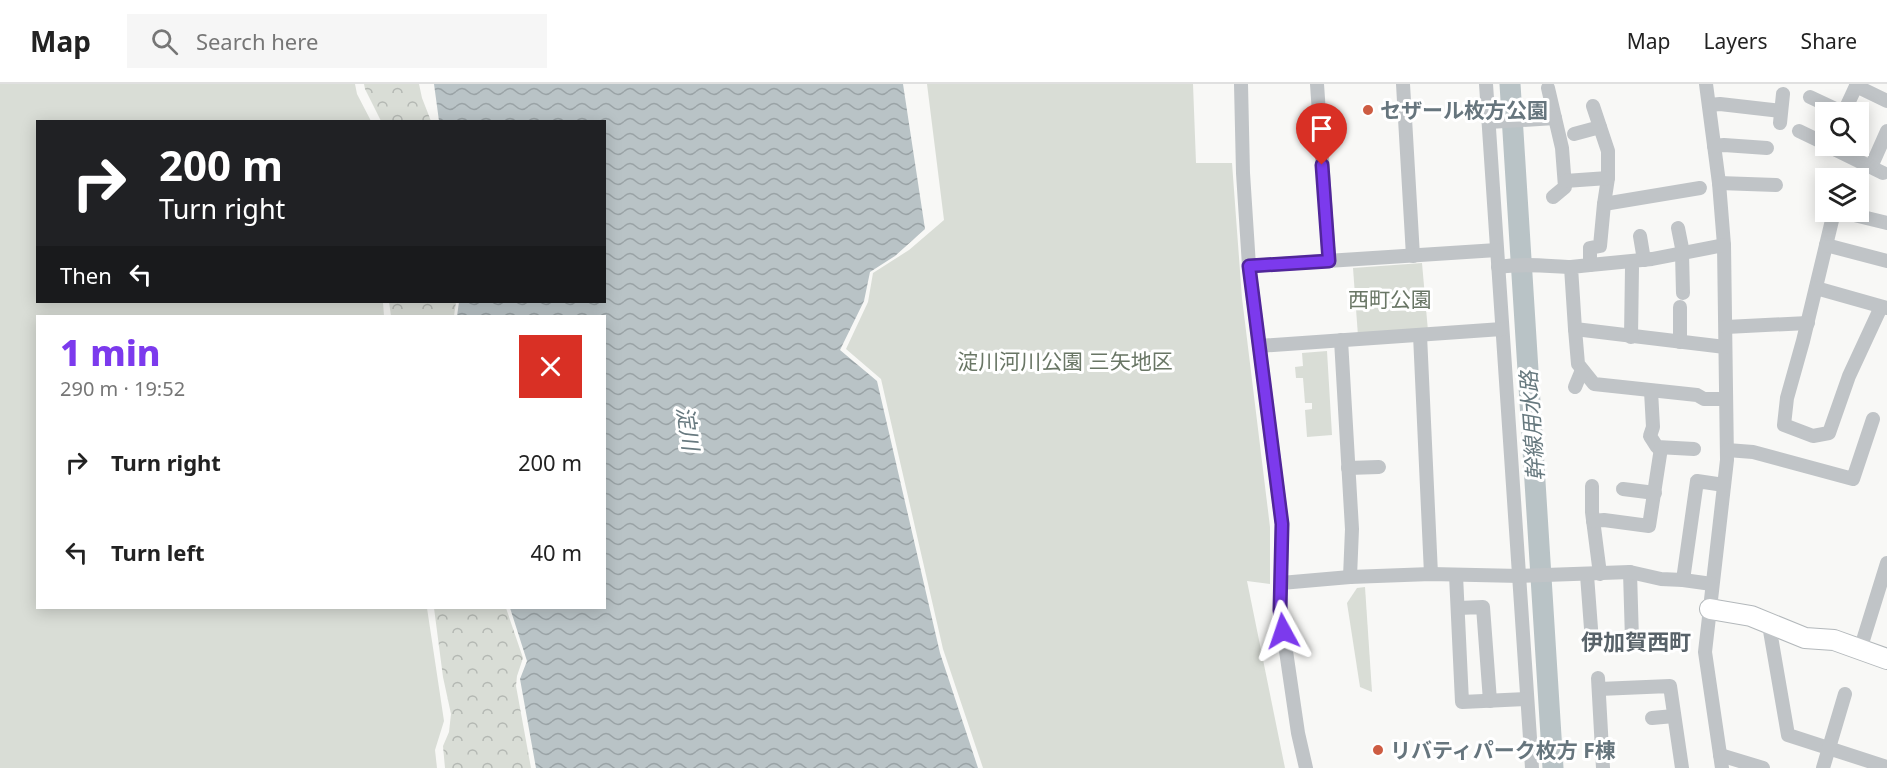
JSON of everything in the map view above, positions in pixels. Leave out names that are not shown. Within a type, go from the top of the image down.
[{"type":"street","points":[[1241,84],[1243,173],[1249,266],[1282,524],[1280,610],[1298,733],[1306,768]]},
{"type":"street","points":[[1317,84],[1329,261]]},
{"type":"street","points":[[1403,84],[1413,256]]},
{"type":"street","points":[[1486,84],[1495,122],[1497,250],[1532,768]]},
{"type":"street","points":[[1706,84],[1719,183],[1724,245],[1726,450],[1705,652],[1721,761],[1762,768]]},
{"type":"street","points":[[1848,102],[1856,85],[1887,101]]},
{"type":"street","points":[[1548,88],[1562,148],[1565,181],[1565,187],[1553,197]]},
{"type":"street","points":[[1710,105],[1720,104],[1780,117],[1783,93]]},
{"type":"street","points":[[1810,97],[1821,102]]},
{"type":"street","points":[[1590,265],[1590,248],[1600,246],[1608,178],[1608,151],[1593,106]]},
{"type":"street","points":[[1495,122],[1555,118]]},
{"type":"street","points":[[1574,134],[1600,127]]},
{"type":"street","points":[[1799,131],[1815,139]]},
{"type":"street","points":[[1850,156],[1877,170],[1887,131]]},
{"type":"street","points":[[1714,146],[1767,148]]},
{"type":"street","points":[[1565,181],[1608,178]]},
{"type":"street","points":[[1719,183],[1776,185]]},
{"type":"street","points":[[1604,204],[1652,203],[1700,188]]},
{"type":"street","points":[[1869,219],[1887,223]]},
{"type":"street","points":[[1816,288],[1884,307],[1849,376],[1829,433],[1813,436],[1784,425],[1787,398],[1808,323],[1816,288],[1826,245],[1832,222]]},
{"type":"street","points":[[1678,228],[1682,253],[1680,342]]},
{"type":"street","points":[[1631,337],[1640,236]]},
{"type":"street","points":[[1498,267],[1530,264],[1571,267],[1638,264],[1724,245]]},
{"type":"street","points":[[1826,245],[1887,261]]},
{"type":"street","points":[[1249,266],[1497,250]]},
{"type":"street","points":[[1571,267],[1578,364],[1593,384],[1696,394],[1704,399],[1725,399]]},
{"type":"street","points":[[1726,327],[1808,323]]},
{"type":"street","points":[[1259,346],[1503,329]]},
{"type":"street","points":[[1575,329],[1725,347]]},
{"type":"street","points":[[1420,335],[1431,574]]},
{"type":"street","points":[[1341,340],[1352,529],[1350,578]]},
{"type":"street","points":[[1575,387],[1582,370]]},
{"type":"street","points":[[1651,391],[1653,427],[1650,436],[1657,447],[1694,449]]},
{"type":"street","points":[[1726,450],[1753,452],[1853,479],[1873,419]]},
{"type":"street","points":[[1593,521],[1604,520],[1649,526],[1661,448]]},
{"type":"street","points":[[1348,468],[1379,467]]},
{"type":"street","points":[[1683,579],[1697,481],[1724,484]]},
{"type":"street","points":[[1592,486],[1592,642],[1632,640],[1630,572]]},
{"type":"street","points":[[1623,489],[1654,493]]},
{"type":"street","points":[[1860,650],[1882,599],[1887,563]]},
{"type":"street","points":[[1281,583],[1431,574],[1520,576],[1630,572],[1661,579],[1683,579],[1712,584]]},
{"type":"street","points":[[1456,575],[1462,702],[1527,699]]},
{"type":"street","points":[[1458,608],[1483,607],[1490,700]]},
{"type":"street","points":[[1710,609],[1751,616],[1805,638],[1834,640],[1887,659]]},
{"type":"street","points":[[1769,625],[1788,735],[1887,767]]},
{"type":"street","points":[[1603,768],[1599,683],[1670,686],[1682,768]]},
{"type":"street","points":[[1823,768],[1845,694]]},
{"type":"street","points":[[1652,718],[1674,716]]},
{"type":"green space","points":[[0,84],[355,84],[357,94],[370,120],[36,120],[36,303],[383,303],[384,315],[36,315],[36,609],[427,609],[444,721],[435,750],[437,768],[0,768]]},
{"type":"green space","points":[[364,84],[419,84],[431,120],[380,120]]},
{"type":"green space","name":"淀川河川公園 三矢地区","points":[[927,84],[1193,84],[1196,163],[1232,163],[1242,298],[1270,527],[1270,584],[1247,581],[1285,768],[983,768],[943,649],[881,379],[846,349],[868,302],[873,273],[909,250],[944,220]]},
{"type":"green space","name":"西町公園","points":[[1422,263],[1428,331],[1358,336],[1353,268]]},
{"type":"green space","points":[[389,303],[456,303],[454,315],[391,315]]},
{"type":"green space","points":[[1327,351],[1332,435],[1307,437],[1305,410],[1312,409],[1312,403],[1305,403],[1303,378],[1296,378],[1295,367],[1303,366],[1302,353]]},
{"type":"green space","points":[[1365,587],[1372,692],[1360,687],[1347,603],[1357,588]]},
{"type":"green space","points":[[434,609],[506,609],[523,658],[516,686],[531,768],[445,768],[443,746],[449,732],[451,714],[443,677]]},
{"type":"water","name":"淀川","points":[[434,84],[903,84],[925,229],[895,256],[870,272],[864,301],[840,350],[877,381],[940,653],[978,768],[536,768],[520,679],[527,661],[510,609],[606,609],[606,315],[457,315],[459,303],[606,303],[606,120],[439,120]]},
{"type":"waterway","name":"幹線用水路","points":[[1510,84],[1553,768]]},
{"type":"place","name":"セザール枚方公園","points":[[1368,110]]},
{"type":"place","name":"リバティパーク枚方 F棟","points":[[1378,750]]},
{"type":"district","name":"伊加賀西町","points":[[1636,641]]},
{"type":"route","points":[[1283,631],[1280,610],[1282,524],[1249,266],[1329,261],[1322,165]]}]
